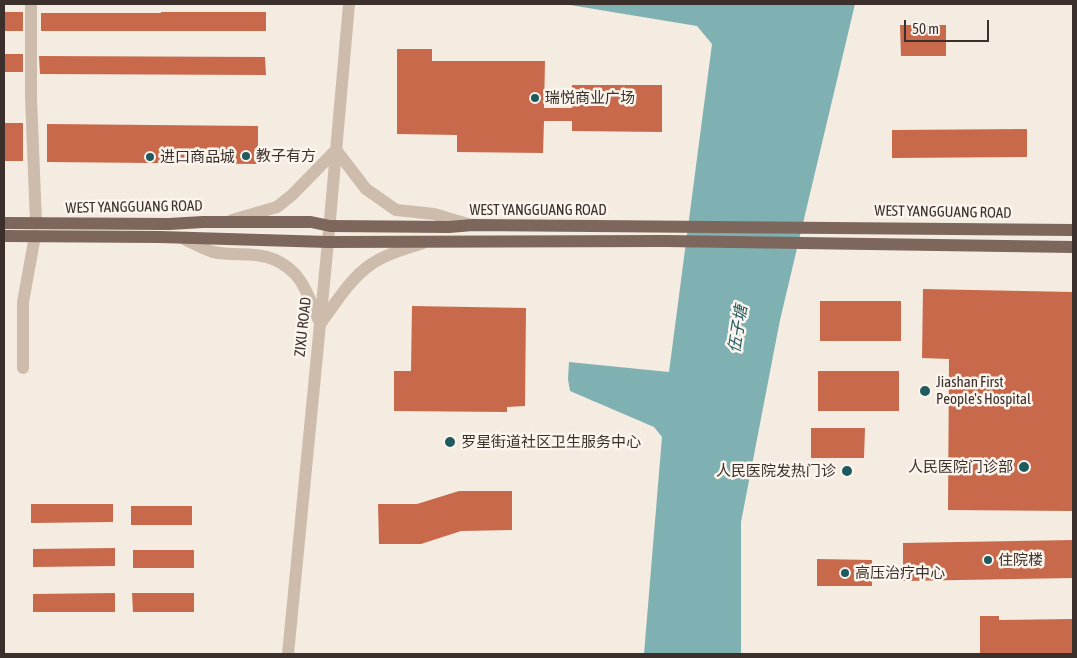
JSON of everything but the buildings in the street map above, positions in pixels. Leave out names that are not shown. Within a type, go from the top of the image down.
[{"type":"main road","name":"WEST YANGGUANG ROAD","points":[[4,236],[36,230],[227,222],[311,222],[330,226],[668,226],[1073,230]]},
{"type":"main road","name":"WEST YANGGUANG ROAD","points":[[4,223],[36,230],[184,239],[328,242],[825,243],[1073,247]]},
{"type":"street","points":[[23,368],[23,302],[36,230],[30,97],[31,4]]},
{"type":"street","name":"ZIXU ROAD","points":[[288,654],[330,226],[349,4]]},
{"type":"street","points":[[227,222],[277,207],[292,196],[336,150],[366,189],[396,210],[434,214],[473,225]]},
{"type":"street","points":[[184,239],[213,252],[257,254],[278,261],[295,273],[307,294],[320,324],[349,285],[370,266],[393,253],[427,242]]},
{"type":"water","name":"伍子塘","points":[[564,4],[855,4],[780,320],[741,522],[741,654],[644,654],[662,437],[654,427],[570,391],[568,379],[569,362],[669,372],[712,44],[697,26]]},
{"type":"place","name":"瑞悦商业广场","points":[[535,98]]},
{"type":"place","name":"教子有方","points":[[246,156]]},
{"type":"place","name":"进口商品城","points":[[150,157]]},
{"type":"place","name":"Jiashan First People's Hospital","points":[[925,391]]},
{"type":"place","name":"罗星街道社区卫生服务中心","points":[[450,442]]},
{"type":"place","name":"人民医院门诊部","points":[[1024,467]]},
{"type":"place","name":"人民医院发热门诊","points":[[847,471]]},
{"type":"place","name":"住院楼","points":[[988,560]]},
{"type":"place","name":"高压治疗中心","points":[[845,573]]}]
